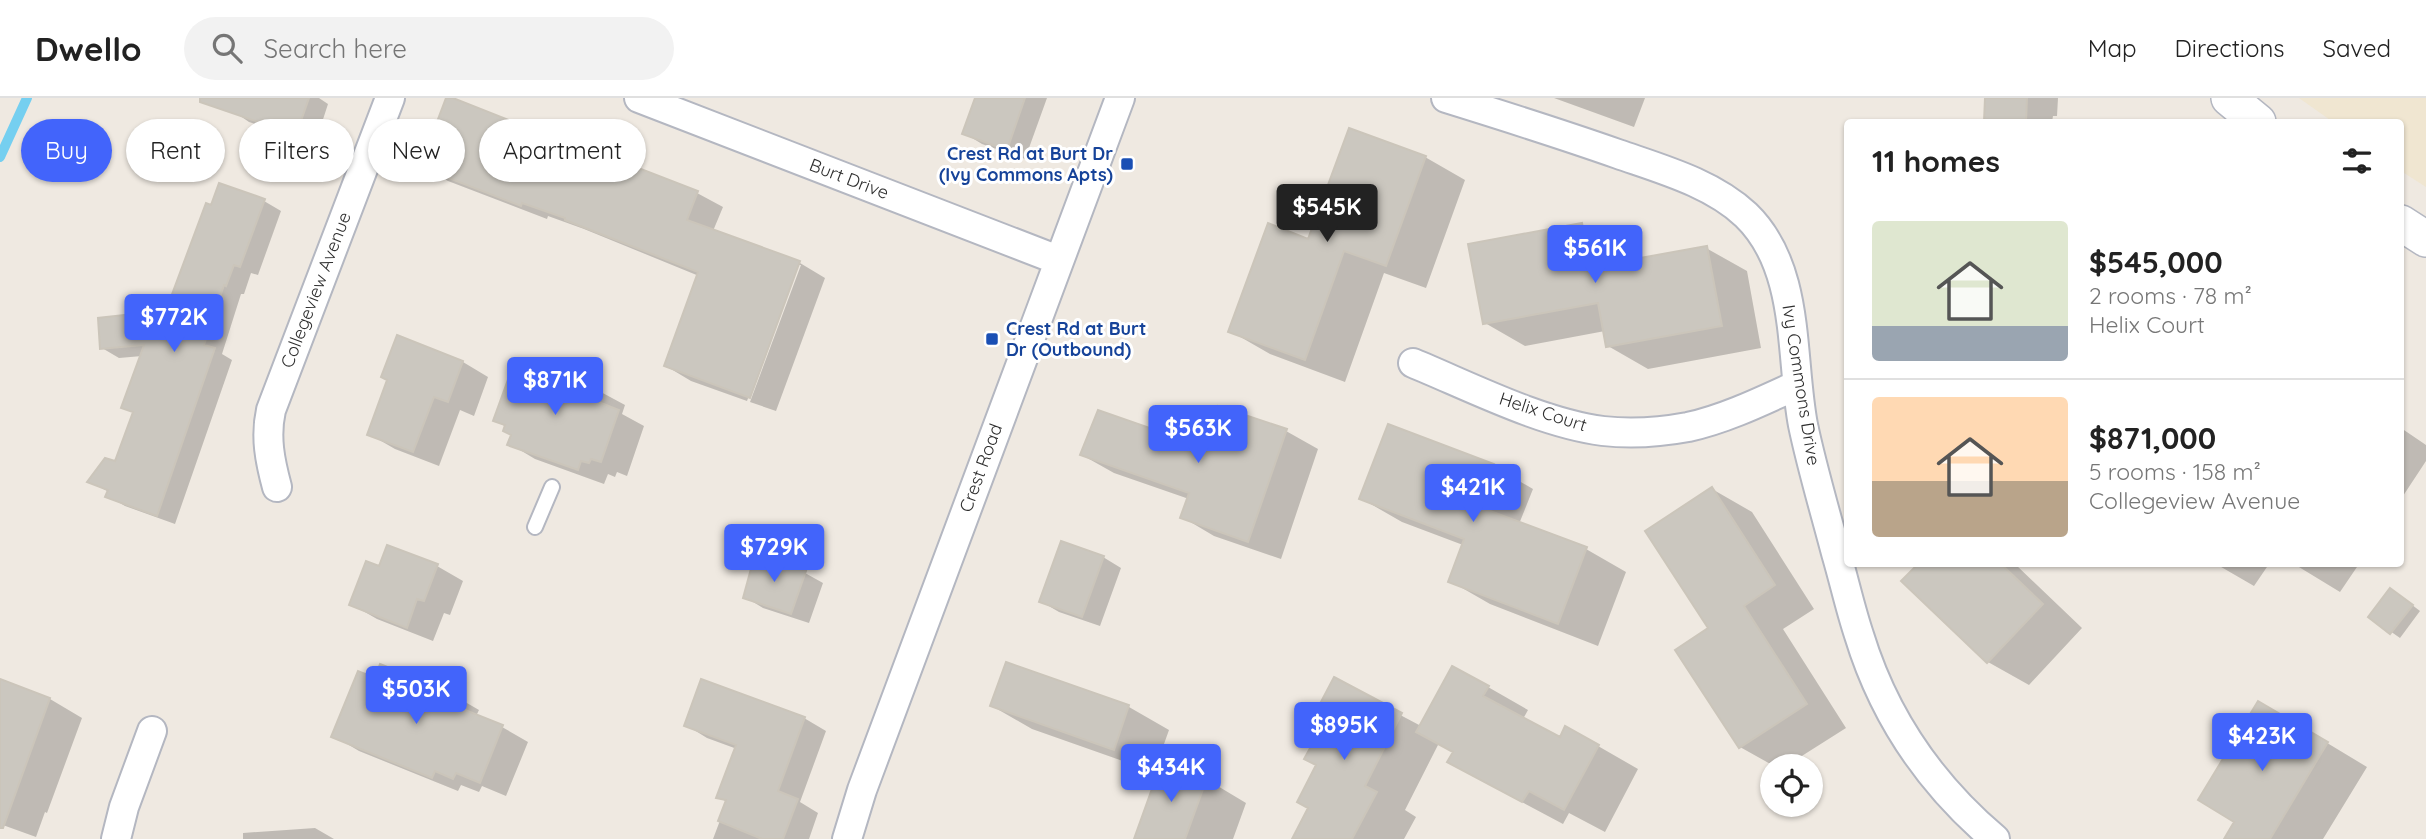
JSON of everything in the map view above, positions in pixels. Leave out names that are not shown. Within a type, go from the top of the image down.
[{"type":"street","name":"Collegeview Avenue","points":[[277,486],[268,444],[271,410],[390,98]]},
{"type":"street","name":"Burt Drive","points":[[639,98],[1058,260]]},
{"type":"street","name":"Crest Road","points":[[847,839],[862,790],[1120,98]]},
{"type":"street","name":"Ivy Commons Drive","points":[[1446,98],[1653,166],[1725,198],[1747,216],[1760,232],[1780,273],[1795,349],[1803,425],[1856,625],[1882,694],[1904,736],[1926,769],[1966,815],[1995,839]]},
{"type":"street","points":[[2229,98],[2254,119]]},
{"type":"street","points":[[2404,225],[2426,239]]},
{"type":"street","name":"Helix Court","points":[[1413,363],[1554,419],[1603,431],[1646,432],[1689,426],[1751,406],[1797,385]]},
{"type":"street","points":[[116,839],[124,807],[152,731]]},
{"type":"lane","points":[[535,527],[552,486]]},
{"type":"shaded area","points":[[2299,98],[2426,98],[2426,187],[2404,173],[2404,119],[2329,119]]},
{"type":"building","points":[[200,98],[309,98],[302,119],[249,119],[200,102]]},
{"type":"building","points":[[446,98],[453,98],[506,119],[479,119],[479,182],[646,182],[646,171],[698,191],[687,220],[800,261],[750,398],[664,366],[698,272],[565,218],[522,203],[521,206],[459,182],[465,182],[465,119],[438,119]]},
{"type":"building","points":[[975,98],[1025,98],[1007,150],[962,134]]},
{"type":"building","points":[[1985,98],[2027,98],[2026,119],[1984,119]]},
{"type":"building","points":[[1349,128],[1426,156],[1386,266],[1344,251],[1305,360],[1228,332],[1268,223],[1308,239]]},
{"type":"building","points":[[219,183],[265,199],[240,267],[234,265],[226,286],[224,285],[204,345],[215,348],[157,516],[105,497],[108,490],[87,482],[105,458],[115,461],[133,412],[121,408],[144,345],[100,349],[98,318],[161,311],[165,313],[206,203],[211,205]]},
{"type":"building","points":[[1582,223],[1590,267],[1707,246],[1722,326],[1606,347],[1598,303],[1483,324],[1468,244]]},
{"type":"building","points":[[397,335],[463,361],[448,402],[434,397],[413,452],[367,435],[387,380],[381,377]]},
{"type":"building","points":[[513,366],[537,374],[540,367],[600,389],[596,401],[619,410],[601,462],[591,459],[589,463],[581,461],[578,470],[507,445],[511,435],[503,431],[505,425],[493,421]]},
{"type":"building","points":[[1218,406],[1287,429],[1248,542],[1180,518],[1189,493],[1080,455],[1098,410],[1204,447]]},
{"type":"building","points":[[1388,424],[1494,464],[1477,506],[1587,547],[1558,624],[1448,582],[1464,539],[1359,499]]},
{"type":"building","points":[[1712,487],[1775,585],[1744,606],[1807,704],[1739,748],[1675,650],[1708,628],[1645,531]]},
{"type":"building","points":[[1061,541],[1104,556],[1082,617],[1039,602]]},
{"type":"building","points":[[387,545],[438,564],[424,601],[417,599],[407,628],[349,605],[366,561],[379,566]]},
{"type":"building","points":[[755,554],[806,571],[791,614],[743,598]]},
{"type":"building","points":[[1915,567],[2004,567],[2043,604],[1987,663],[1901,581]]},
{"type":"building","points":[[2390,588],[2413,605],[2390,634],[2368,617]]},
{"type":"building","points":[[1006,662],[1129,705],[1114,750],[990,706]]},
{"type":"building","points":[[380,664],[454,694],[450,704],[503,725],[480,783],[456,773],[453,779],[435,771],[432,778],[331,737],[358,671],[375,678]]},
{"type":"building","points":[[1452,666],[1489,686],[1483,696],[1560,737],[1565,726],[1599,745],[1564,810],[1529,791],[1522,802],[1447,762],[1453,752],[1416,732]]},
{"type":"building","points":[[1334,677],[1402,713],[1365,786],[1377,792],[1352,839],[1292,839],[1308,808],[1297,802],[1316,765],[1304,759],[1324,723],[1313,717]]},
{"type":"building","points":[[0,679],[50,698],[3,828],[0,828]]},
{"type":"building","points":[[701,679],[805,717],[778,791],[798,799],[783,839],[762,839],[718,821],[726,800],[716,798],[736,745],[684,726]]},
{"type":"building","points":[[2258,701],[2328,742],[2270,839],[2224,839],[2234,822],[2198,800]]},
{"type":"building","points":[[1162,761],[1207,778],[1185,839],[1134,839]]},
{"type":"waterway","points":[[0,157],[27,98]]},
{"type":"place","name":"Crest Rd at Burt Dr (Ivy Commons Apts)","points":[[1127,164]]},
{"type":"place","name":"Crest Rd at Burt Dr (Outbound)","points":[[992,339]]}]
